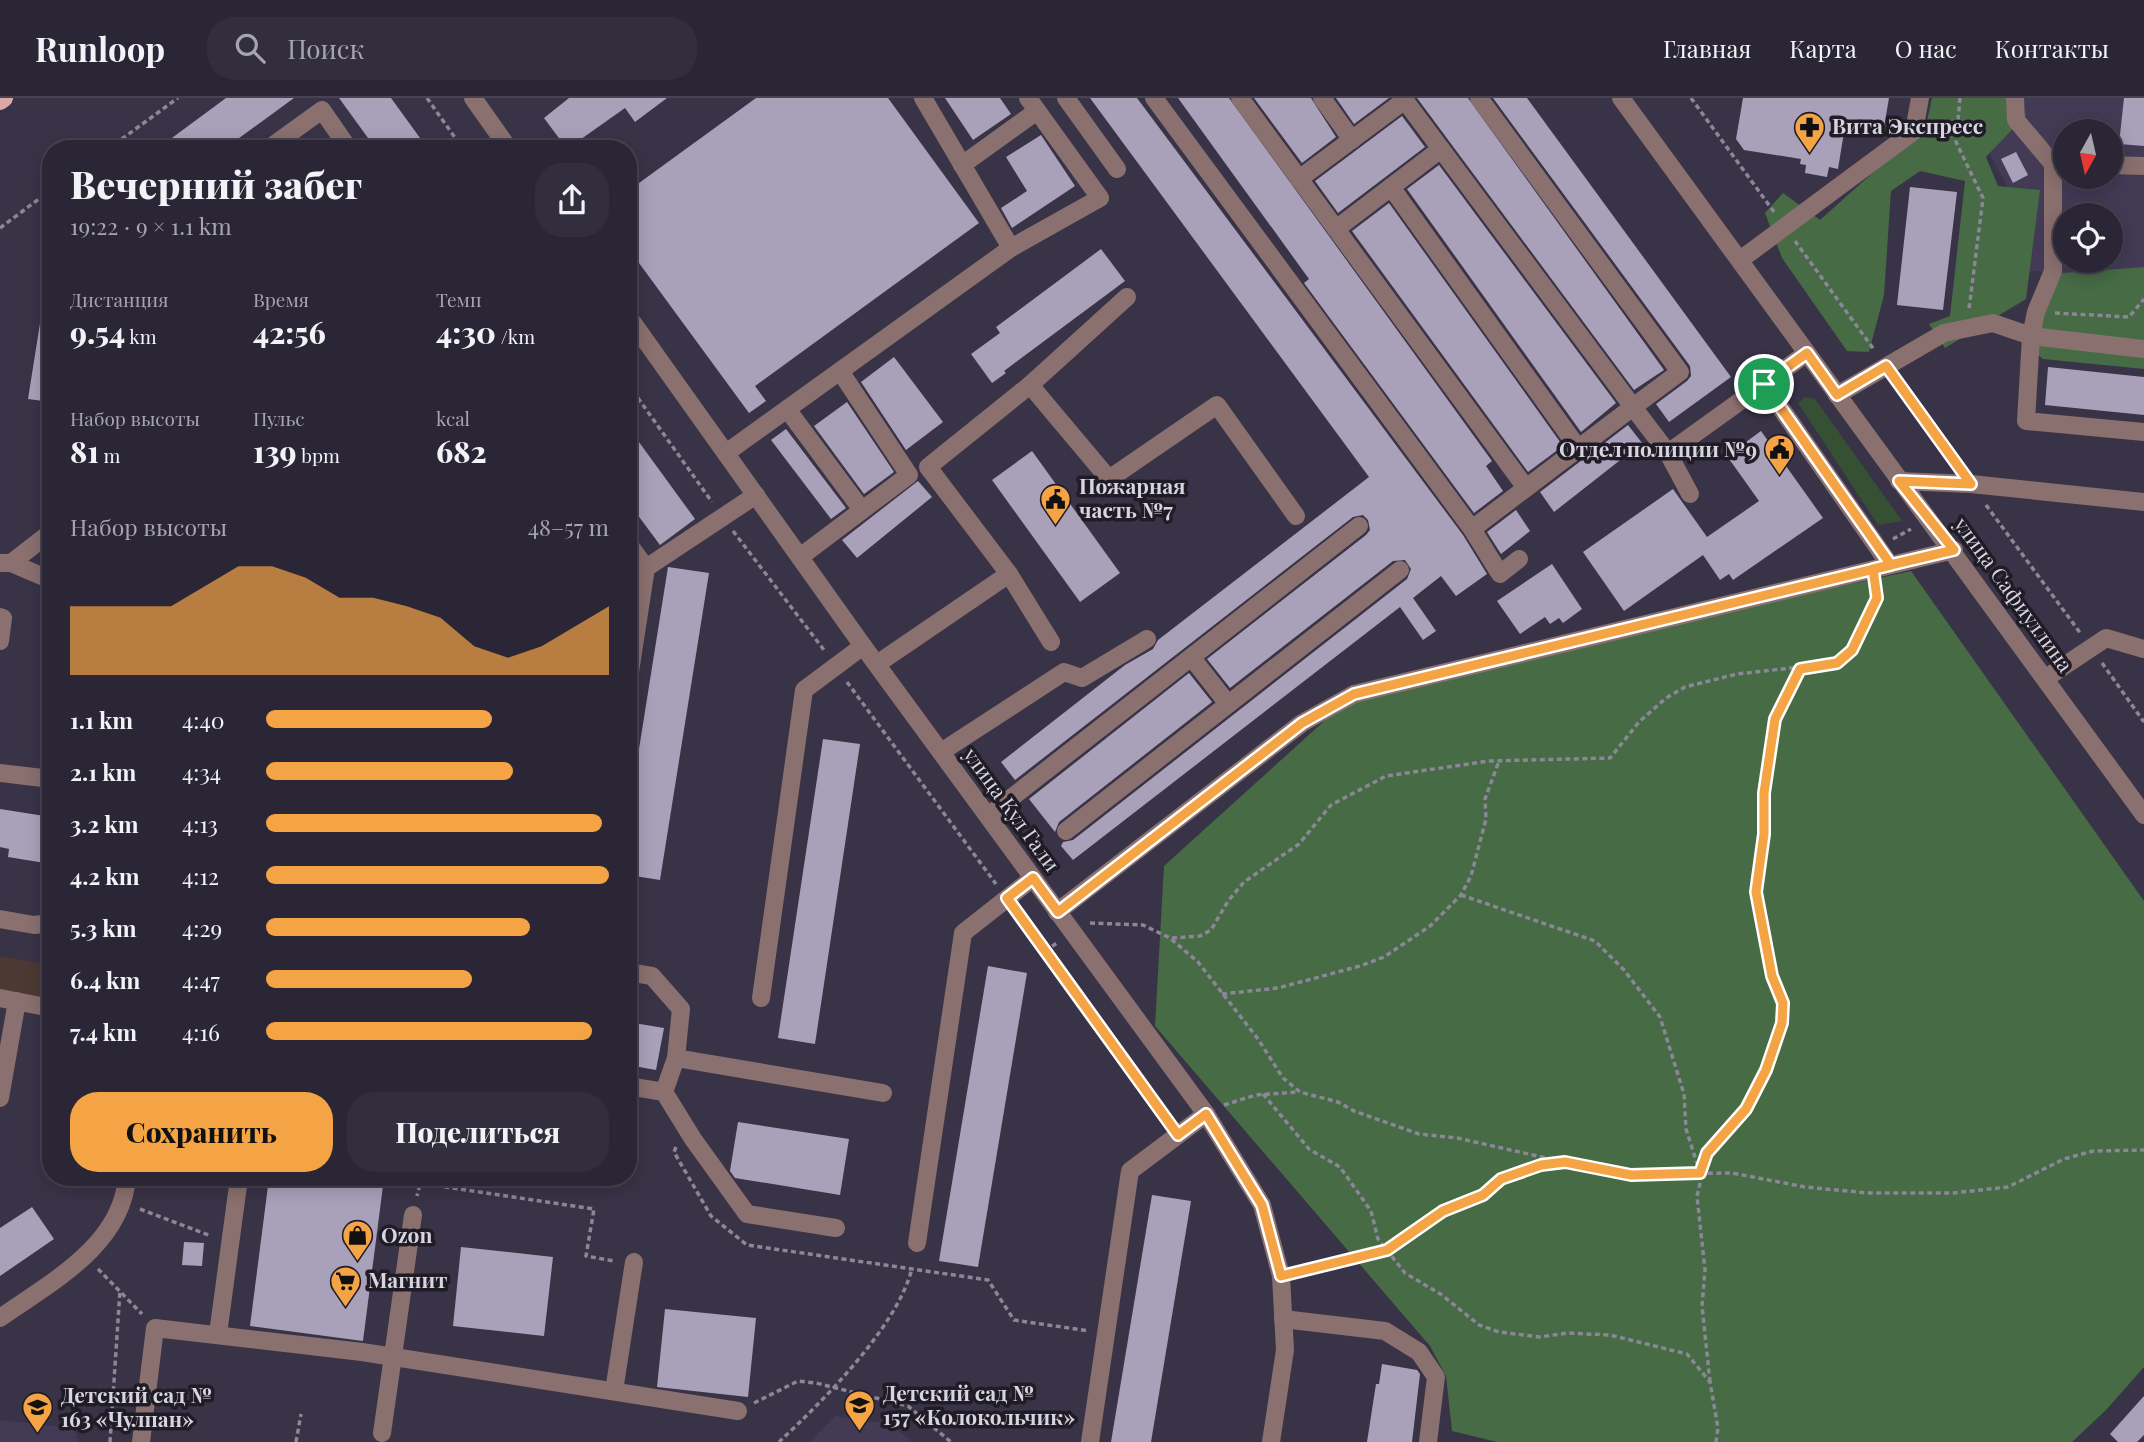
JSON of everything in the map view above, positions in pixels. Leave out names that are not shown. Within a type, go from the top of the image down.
[{"type":"street","points":[[473,98],[503,140]]},
{"type":"street","points":[[923,98],[1010,248]]},
{"type":"street","points":[[1066,98],[1117,169]]},
{"type":"street","points":[[1154,98],[1472,529],[1500,574],[1519,559]]},
{"type":"street","points":[[1240,98],[1526,488]]},
{"type":"street","points":[[1322,98],[1352,139]]},
{"type":"street","points":[[1472,529],[1680,372],[1479,98]]},
{"type":"street","name":"улица Сафиуллина","points":[[1621,98],[1899,481],[1954,550],[2144,815]]},
{"type":"street","points":[[1740,260],[1914,131],[1920,98]]},
{"type":"street","points":[[2015,98],[2016,120],[2053,158]]},
{"type":"street","points":[[1299,179],[1404,99],[1668,453],[1690,494]]},
{"type":"street","points":[[726,453],[1010,248],[1100,198],[1033,104],[962,165]]},
{"type":"street","points":[[280,140],[322,110],[343,140]]},
{"type":"street","points":[[1336,229],[1441,149]]},
{"type":"street","points":[[2123,165],[2144,166]]},
{"type":"street","points":[[1391,187],[1578,448]]},
{"type":"street","points":[[2058,189],[2053,271],[2036,312],[2031,336],[2026,421],[2144,432]]},
{"type":"street","points":[[1051,642],[1009,574],[928,467],[1030,386],[1127,297]]},
{"type":"street","points":[[1837,395],[1944,333],[1993,323],[2031,336],[2144,349]]},
{"type":"street","name":"улица Кул Гали","points":[[637,329],[863,646],[1206,1114],[1262,1205],[1281,1276],[1285,1350],[1271,1442]]},
{"type":"street","points":[[1668,453],[1807,353]]},
{"type":"street","points":[[800,557],[909,475],[840,371]]},
{"type":"street","points":[[1764,384],[1882,567]]},
{"type":"street","points":[[1030,386],[1109,479],[1217,405],[1296,516]]},
{"type":"street","points":[[787,409],[862,510]]},
{"type":"street","points":[[1899,481],[1971,484],[2144,502]]},
{"type":"street","points":[[646,568],[756,495]]},
{"type":"street","points":[[988,816],[1359,526]]},
{"type":"street","points":[[5,563],[42,538]]},
{"type":"street","points":[[1058,912],[1302,723],[1354,694],[1954,550]]},
{"type":"street","points":[[637,555],[646,568],[637,626]]},
{"type":"street","points":[[5,563],[42,577]]},
{"type":"street","points":[[1066,831],[1400,570]]},
{"type":"street","points":[[877,664],[1009,574]]},
{"type":"street","points":[[0,617],[3,618],[0,641]]},
{"type":"street","points":[[2046,678],[2106,638],[2144,649]]},
{"type":"street","points":[[941,752],[1064,672],[1082,678],[1147,639]]},
{"type":"street","points":[[761,998],[804,691],[863,646]]},
{"type":"street","points":[[1192,658],[1228,704]]},
{"type":"street","points":[[0,773],[42,778]]},
{"type":"street","points":[[917,1243],[963,933],[1033,878]]},
{"type":"street","points":[[0,919],[42,924]]},
{"type":"street","points":[[637,974],[652,976],[681,1009],[676,1058],[664,1092]]},
{"type":"street","points":[[0,1098],[8,1000],[42,1006]]},
{"type":"street","points":[[676,1058],[883,1093]]},
{"type":"street","points":[[637,1088],[664,1092],[747,1214],[836,1228]]},
{"type":"street","points":[[1090,1442],[1130,1171],[1206,1114]]},
{"type":"street","points":[[0,1318],[86,1257],[125,1203],[126,1186]]},
{"type":"street","points":[[218,1334],[238,1186]]},
{"type":"street","points":[[382,1433],[391,1356],[414,1216]]},
{"type":"street","points":[[614,1391],[634,1262]]},
{"type":"street","points":[[1283,1319],[1385,1331],[1419,1352],[1436,1377],[1428,1442]]},
{"type":"street","points":[[141,1442],[155,1328],[391,1356],[738,1411]]},
{"type":"path","points":[[120,140],[178,98]]},
{"type":"path","points":[[427,98],[457,140]]},
{"type":"path","points":[[1691,98],[2144,722]]},
{"type":"path","points":[[1960,98],[1956,142],[1983,198],[1966,328]]},
{"type":"path","points":[[0,229],[42,197]]},
{"type":"path","points":[[2036,312],[2129,317],[2144,299]]},
{"type":"path","points":[[637,397],[722,517],[836,666],[1178,1135]]},
{"type":"path","points":[[1170,938],[1200,936],[1211,930],[1244,882],[1299,844],[1331,805],[1387,776],[1499,761],[1610,758],[1639,722],[1666,698],[1685,687],[1737,674],[1837,663],[1852,650],[1877,598],[1882,567]]},
{"type":"path","points":[[1716,1442],[1718,1428],[1702,1306],[1705,1270],[1697,1196],[1700,1173],[1707,1153],[1746,1109],[1766,1070],[1782,1023],[1783,1003],[1772,976],[1756,892],[1764,834],[1764,793],[1775,719],[1800,669]]},
{"type":"path","points":[[1222,994],[1278,988],[1384,957],[1430,926],[1461,895],[1471,876],[1486,819],[1485,799],[1499,761]]},
{"type":"path","points":[[1461,895],[1595,941],[1624,971],[1660,1017],[1684,1094],[1686,1129],[1700,1173]]},
{"type":"path","points":[[1073,932],[1094,920],[1143,925],[1170,938],[1198,962],[1258,1039],[1283,1078],[1300,1091]]},
{"type":"path","points":[[1206,1114],[1230,1102],[1263,1094],[1300,1091],[1338,1101],[1353,1111],[1419,1134],[1457,1138],[1535,1158],[1631,1175],[1732,1173],[1841,1191],[1953,1193],[2008,1187],[2064,1159],[2093,1151],[2144,1150]]},
{"type":"path","points":[[1263,1094],[1309,1149],[1340,1167],[1371,1211],[1378,1239],[1405,1273],[1442,1295],[1479,1325],[1499,1332],[1540,1337],[1567,1333],[1610,1335],[1665,1347],[1687,1354],[1710,1382]]},
{"type":"path","points":[[1281,1276],[1387,1250],[1443,1211],[1483,1195],[1501,1179],[1541,1165],[1565,1162]]},
{"type":"path","points":[[439,1186],[594,1209],[586,1256],[634,1262]]},
{"type":"path","points":[[125,1203],[230,1244]]},
{"type":"path","points":[[779,1442],[835,1389],[906,1291],[917,1243]]},
{"type":"path","points":[[86,1257],[155,1328]]},
{"type":"path","points":[[911,1268],[988,1280],[1014,1320],[1106,1333]]},
{"type":"path","points":[[110,1442],[120,1290]]},
{"type":"path","points":[[738,1411],[798,1381],[908,1406],[951,1442]]},
{"type":"path","points":[[296,1442],[301,1414]]},
{"type":"shaded area","points":[[1978,98],[2144,98],[2144,280],[2056,273],[2123,273],[2123,203],[2053,203],[2053,273],[2006,269],[2014,199],[1979,134]]},
{"type":"shaded area","points":[[0,956],[42,963],[42,1005],[0,998]]},
{"type":"shaded area","name":"Детский сад № 157 «Колокольчик»","points":[[835,1416],[891,1424],[912,1442],[810,1442]]},
{"type":"shaded area","name":"Детский сад № 163 «Чулпан»","points":[[0,1420],[73,1428],[79,1442],[0,1442]]},
{"type":"green space","points":[[1932,98],[2015,98],[2026,115],[1986,157],[1998,186],[2040,190],[2026,299],[1945,348],[1929,324],[1950,316],[1965,181],[1920,171],[1891,191],[1884,295],[1869,352],[1847,351],[1782,258],[1765,213],[1783,193],[1820,220],[1926,125]]},
{"type":"green space","points":[[2144,267],[2144,369],[2043,359],[2022,342],[2051,274],[2123,273],[2123,269]]},
{"type":"green space","points":[[1805,397],[1815,399],[1902,521],[1878,525],[1798,403]]},
{"type":"green space","points":[[1911,571],[2144,901],[2144,1367],[2106,1410],[2072,1442],[1497,1442],[1452,1431],[1446,1376],[1430,1346],[1155,1026],[1164,866],[1354,694]]},
{"type":"building","points":[[226,98],[294,98],[236,140],[169,140]]},
{"type":"building","points":[[339,98],[391,98],[421,140],[369,140]]},
{"type":"building","points":[[569,98],[667,98],[635,122],[625,108],[580,140],[560,140],[544,118]]},
{"type":"building","points":[[756,98],[888,98],[979,223],[755,386],[766,401],[749,413],[637,260],[637,184]]},
{"type":"building","points":[[945,98],[1000,98],[1011,114],[973,140]]},
{"type":"building","points":[[1090,98],[1137,98],[1463,535],[1487,574],[1456,596],[1441,576],[1413,598],[1436,631],[1423,640],[1400,607],[1073,860],[1061,846],[1063,842],[1073,840],[1407,579],[1411,569],[1405,560],[1393,561],[1230,688],[1207,659],[1366,535],[1370,530],[1368,520],[1363,515],[1353,517],[1015,780],[1001,762],[1125,665],[1153,649],[1158,640],[1369,477]]},
{"type":"building","points":[[1178,98],[1229,98],[1492,461],[1486,466],[1503,491],[1474,513],[1304,283],[1309,279]]},
{"type":"building","points":[[1254,98],[1311,98],[1336,137],[1302,163]]},
{"type":"building","points":[[1336,98],[1389,98],[1354,124]]},
{"type":"building","points":[[1417,98],[1468,98],[1664,370],[1634,390]]},
{"type":"building","points":[[1493,98],[1527,98],[1731,377],[1669,422],[1656,404],[1687,381],[1691,376],[1690,366]]},
{"type":"building","points":[[1743,98],[1889,98],[1883,133],[1845,126],[1838,169],[1829,167],[1827,177],[1805,173],[1806,165],[1800,164],[1801,159],[1744,150],[1736,139]]},
{"type":"building","points":[[2124,98],[2144,98],[2144,146],[2123,144]]},
{"type":"building","points":[[1402,116],[1425,147],[1338,213],[1315,181]]},
{"type":"building","points":[[1041,135],[1075,186],[1012,228],[1001,208],[1027,191],[1006,157]]},
{"type":"building","points":[[2016,152],[2028,175],[2013,183],[2001,159]]},
{"type":"building","points":[[1439,165],[1616,403],[1581,432],[1407,189]]},
{"type":"building","points":[[1910,187],[1957,192],[1943,310],[1897,305]]},
{"type":"building","points":[[1389,203],[1563,446],[1528,472],[1352,231]]},
{"type":"building","points":[[1101,249],[1125,281],[1004,371],[1006,373],[992,383],[971,354],[1000,333],[996,327]]},
{"type":"building","points":[[41,317],[42,317],[42,401],[28,399]]},
{"type":"building","points":[[894,357],[943,422],[906,450],[861,382]]},
{"type":"building","points":[[2048,367],[2144,377],[2144,415],[2045,405]]},
{"type":"building","points":[[847,402],[894,472],[864,494],[814,426]]},
{"type":"building","points":[[1628,425],[1642,443],[1554,512],[1540,492]]},
{"type":"building","points":[[786,429],[846,508],[831,519],[771,440]]},
{"type":"building","points":[[1761,431],[1823,518],[1733,580],[1729,574],[1720,580],[1703,555],[1624,611],[1583,552],[1673,489],[1707,537],[1759,501],[1727,456]]},
{"type":"building","points":[[637,439],[695,519],[660,545],[637,514]]},
{"type":"building","name":"Пожарная часть №7","points":[[1032,451],[1120,573],[1080,602],[992,480]]},
{"type":"building","points":[[918,481],[932,497],[857,558],[842,540]]},
{"type":"building","points":[[1516,510],[1530,531],[1501,554],[1487,532]]},
{"type":"building","points":[[1552,564],[1582,609],[1563,623],[1559,618],[1550,624],[1545,617],[1520,634],[1497,601]]},
{"type":"building","points":[[668,567],[709,573],[660,880],[637,876],[637,762]]},
{"type":"building","points":[[1189,673],[1212,702],[1059,822],[1055,832],[1029,799]]},
{"type":"building","points":[[823,739],[860,744],[815,1044],[778,1038]]},
{"type":"building","points":[[0,809],[42,816],[42,863],[8,857],[9,849],[0,847]]},
{"type":"building","points":[[988,966],[1027,973],[978,1267],[939,1261]]},
{"type":"building","points":[[637,1024],[664,1028],[656,1070],[637,1067]]},
{"type":"building","points":[[738,1122],[849,1139],[840,1195],[735,1178],[730,1171]]},
{"type":"building","points":[[268,1186],[383,1186],[363,1341],[250,1326]]},
{"type":"building","points":[[1152,1195],[1191,1201],[1151,1442],[1111,1442]]},
{"type":"building","points":[[32,1207],[54,1239],[0,1276],[0,1228]]},
{"type":"building","points":[[184,1242],[204,1243],[202,1266],[182,1265]]},
{"type":"building","points":[[461,1247],[553,1257],[544,1336],[453,1326]]},
{"type":"building","points":[[665,1309],[756,1318],[748,1397],[657,1387]]},
{"type":"building","points":[[1382,1364],[1417,1370],[1420,1374],[1412,1442],[1367,1442],[1376,1384],[1379,1384]]},
{"type":"building","points":[[2144,1396],[2144,1435],[2137,1442],[2118,1442],[2110,1434]]},
{"type":"place","name":"Вита Экспресс","points":[[1809,154]]},
{"type":"place","name":"Отдел полиции №9","points":[[1780,477]]},
{"type":"place","name":"Пожарная часть №7","points":[[1056,526]]},
{"type":"place","name":"Ozon","points":[[358,1263]]},
{"type":"place","name":"Магнит","points":[[345,1308]]},
{"type":"place","name":"Детский сад № 157 «Колокольчик»","points":[[860,1433]]},
{"type":"place","name":"Детский сад № 163 «Чулпан»","points":[[38,1435]]},
{"type":"route","points":[[1764,384],[1807,353],[1837,395],[1886,366],[1971,484],[1899,481],[1954,550],[1907,560],[1891,565],[1873,569],[1877,598],[1852,650],[1837,663],[1800,669],[1775,719],[1764,793],[1764,834],[1756,892],[1758,914],[1772,976],[1783,1003],[1782,1023],[1766,1070],[1746,1109],[1707,1153],[1700,1173],[1642,1176],[1618,1174],[1565,1162],[1541,1165],[1501,1179],[1483,1195],[1443,1211],[1387,1250],[1281,1276],[1262,1205],[1206,1114],[1178,1135],[1007,898],[1033,878],[1058,912],[1302,723],[1354,694],[1891,565],[1764,384]]}]
